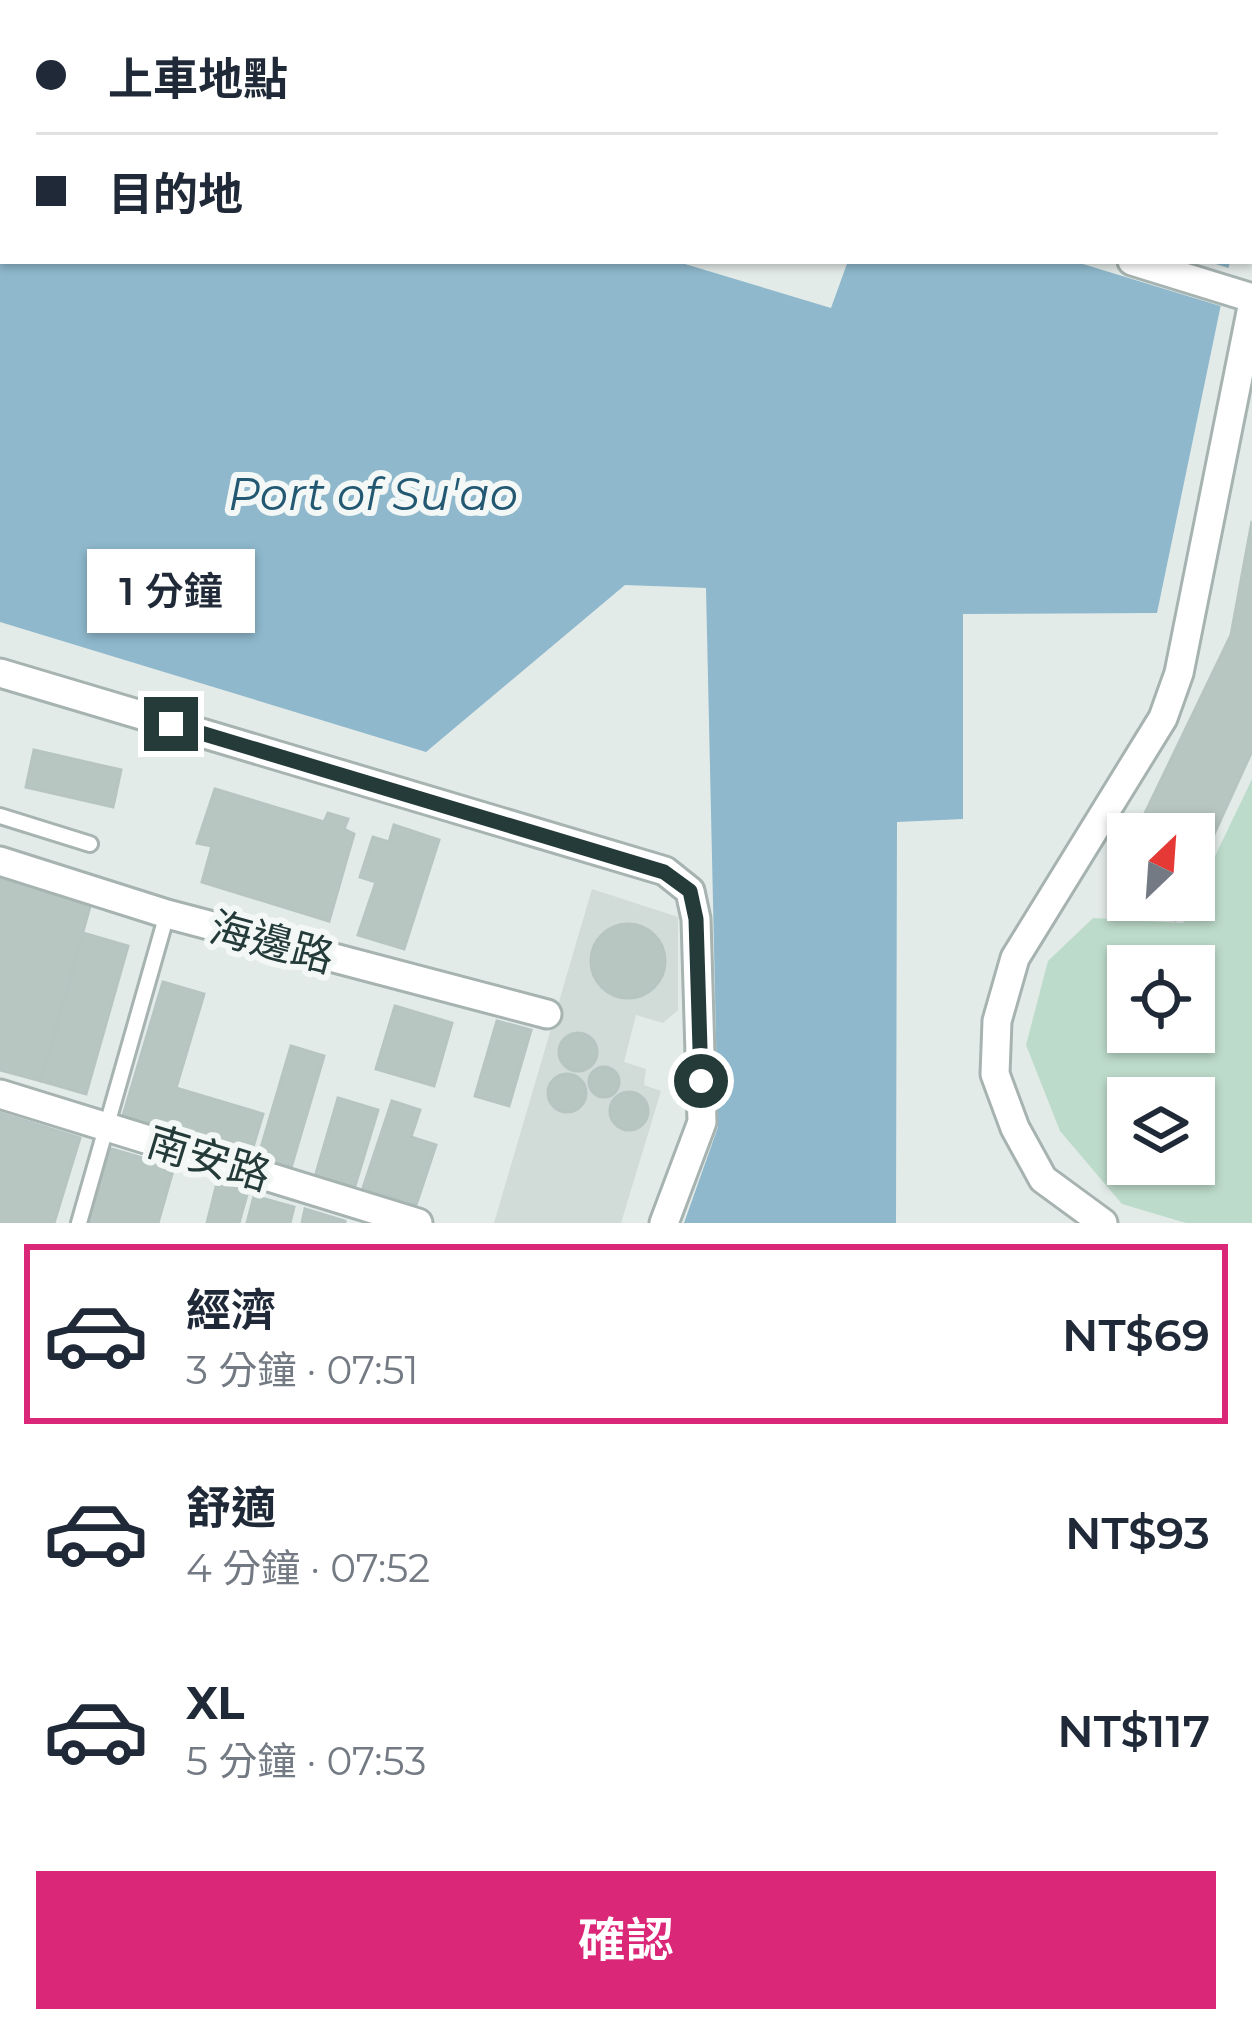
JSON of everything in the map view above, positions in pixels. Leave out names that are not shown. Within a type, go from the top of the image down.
[{"type":"street","points":[[1102,1223],[1043,1179],[1015,1129],[994,1074],[997,1021],[1016,958],[1163,718],[1179,673],[1252,302],[1141,264]]},
{"type":"street","points":[[0,673],[664,872],[690,891],[696,919],[702,1122],[664,1223]]},
{"type":"street","name":"海邊路","points":[[0,861],[166,914],[547,1014]]},
{"type":"street","name":"南安路","points":[[0,1094],[418,1223]]},
{"type":"lane","points":[[0,816],[90,844]]},
{"type":"lane","points":[[79,1223],[166,914]]},
{"type":"shaded area","points":[[592,889],[678,917],[678,1010],[663,1023],[636,1015],[624,1062],[646,1069],[644,1085],[661,1091],[621,1223],[494,1223]]},
{"type":"green space","points":[[1252,779],[1252,1223],[1186,1223],[1122,1204],[1060,1131],[1026,1045],[1048,961],[1093,918],[1215,921],[1215,856]]},
{"type":"water","name":"Port of Su'ao","points":[[0,264],[685,264],[831,308],[847,264],[1229,264],[1157,613],[963,614],[963,819],[897,822],[896,1223],[684,1223],[718,1127],[706,588],[625,585],[426,752],[0,622]]},
{"type":"pier","points":[[1083,264],[1216,264],[1235,270],[1227,308]]},
{"type":"building","points":[[1252,521],[1252,751],[1215,832],[1215,813],[1145,813],[1231,635]]},
{"type":"building","points":[[34,750],[121,770],[113,807],[26,787]]},
{"type":"building","points":[[215,789],[324,822],[328,813],[348,819],[344,829],[354,834],[329,921],[202,882],[212,846],[197,843]]},
{"type":"building","points":[[394,825],[439,840],[404,949],[358,935],[376,882],[360,877],[373,837],[389,842]]},
{"type":"building","points":[[0,878],[91,903],[41,1081],[0,1070]]},
{"type":"building","points":[[628,924],[654,935],[665,961],[654,987],[628,998],[602,987],[591,961],[602,935]]},
{"type":"building","points":[[83,933],[128,946],[86,1094],[41,1081]]},
{"type":"building","points":[[163,982],[204,994],[176,1088],[263,1114],[250,1157],[122,1119]]},
{"type":"building","points":[[395,1006],[452,1023],[434,1086],[376,1069]]},
{"type":"building","points":[[497,1021],[531,1030],[509,1106],[475,1096]]},
{"type":"building","points":[[578,1033],[591,1039],[597,1052],[591,1065],[578,1071],[565,1065],[559,1052],[565,1039]]},
{"type":"building","points":[[291,1046],[324,1056],[291,1168],[258,1158]]},
{"type":"building","points":[[604,1067],[619,1082],[604,1097],[589,1082]]},
{"type":"building","points":[[567,1074],[580,1080],[586,1093],[580,1106],[567,1112],[554,1106],[548,1093],[554,1080]]},
{"type":"building","points":[[629,1092],[643,1097],[648,1111],[643,1125],[629,1130],[615,1125],[610,1111],[615,1097]]},
{"type":"building","points":[[338,1098],[378,1110],[354,1189],[315,1177]]},
{"type":"building","points":[[392,1101],[420,1110],[411,1137],[436,1145],[416,1205],[363,1188]]},
{"type":"building","points":[[0,1113],[80,1138],[54,1223],[0,1223]]},
{"type":"building","points":[[108,1148],[174,1167],[158,1223],[87,1223]]},
{"type":"building","points":[[217,1183],[248,1191],[239,1223],[207,1223]]},
{"type":"building","points":[[254,1196],[294,1207],[290,1223],[247,1223]]},
{"type":"building","points":[[305,1209],[345,1221],[345,1223],[302,1223]]},
{"type":"route","points":[[171,724],[664,872],[690,891],[696,919],[701,1081]]}]
